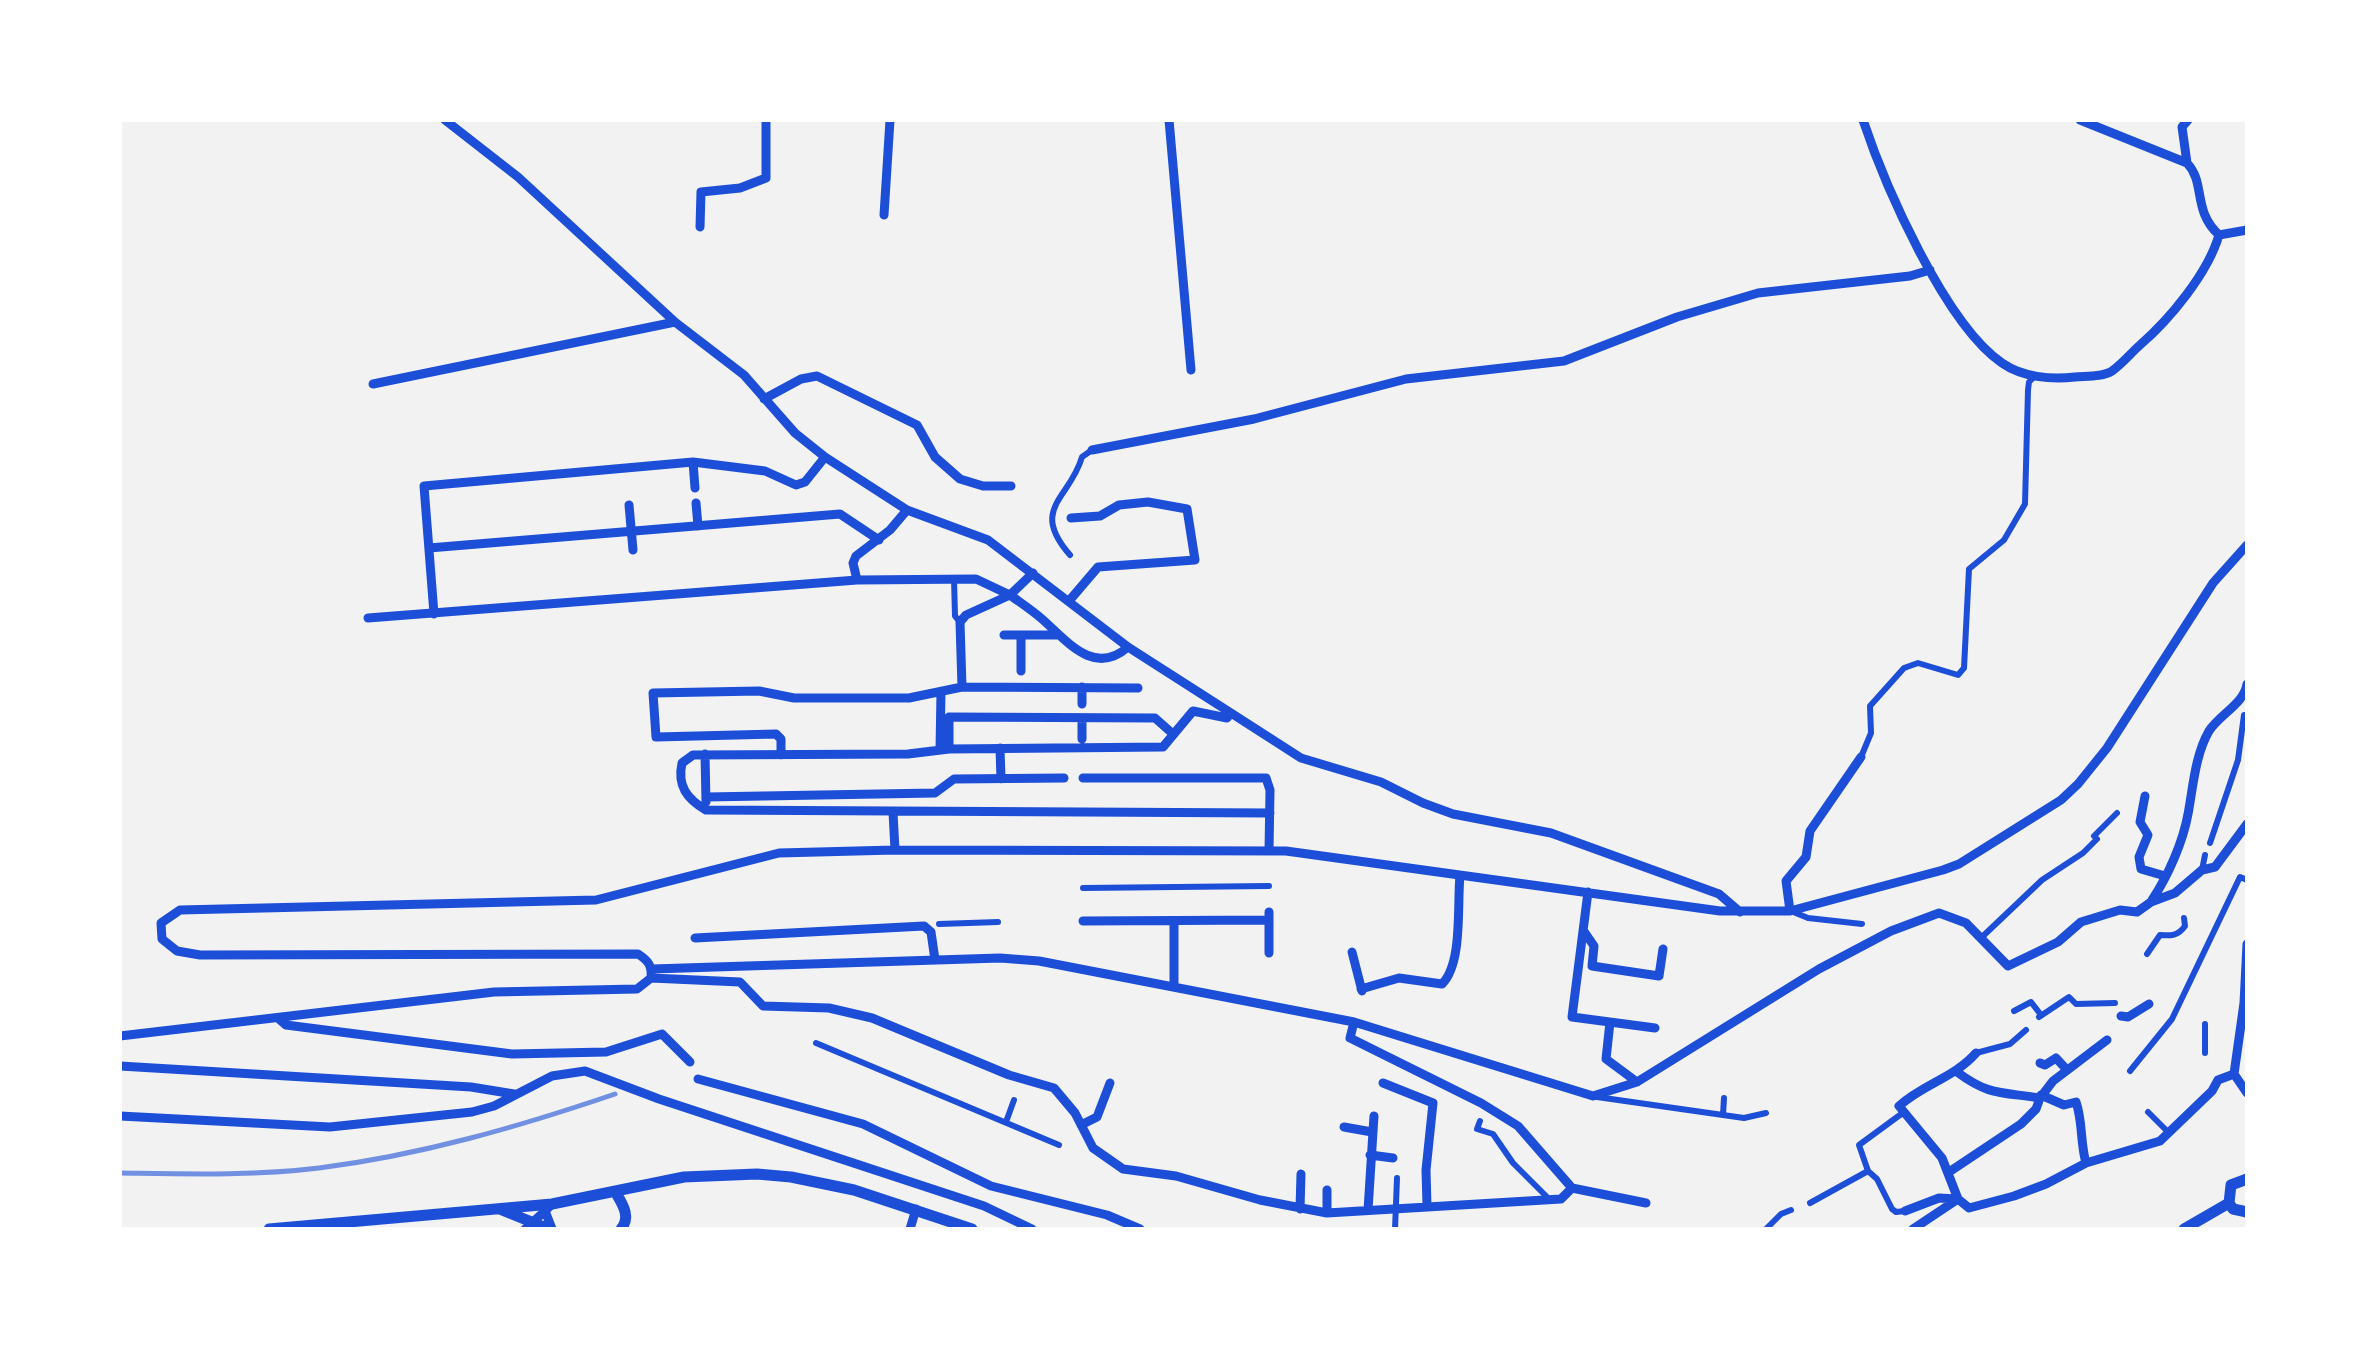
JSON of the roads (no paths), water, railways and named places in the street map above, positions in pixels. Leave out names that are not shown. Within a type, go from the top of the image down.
[{"type":"street","points":[[445,120],[556,209],[676,322],[744,376],[795,434],[825,457],[907,510],[988,540],[1128,647],[1300,758],[1381,782],[1423,804],[1453,814],[1551,833],[1718,894],[1742,913]]},
{"type":"street","points":[[700,227],[702,192],[740,188],[766,178],[766,120]]},
{"type":"street","points":[[884,216],[890,120]]},
{"type":"street","points":[[1168,120],[1191,370]]},
{"type":"street","points":[[1864,120],[1876,160],[1930,270],[1969,332],[1987,351],[2017,371],[2061,379],[2110,373],[2149,338],[2186,295],[2216,247],[2219,235]]},
{"type":"street","points":[[2080,120],[2187,163],[2194,170],[2198,202],[2219,235]]},
{"type":"street","points":[[2187,163],[2182,127],[2188,120]]},
{"type":"street","points":[[2219,235],[2247,230]]},
{"type":"street","points":[[1070,555],[1054,534],[1052,513],[1082,457],[1092,450],[1254,419],[1406,379],[1564,361],[1677,317],[1758,293],[1910,276],[1930,270]]},
{"type":"street","points":[[373,384],[676,322]]},
{"type":"street","points":[[764,399],[801,379],[816,376],[917,425],[935,458],[960,479],[983,486],[1012,486]]},
{"type":"street","points":[[1790,911],[1786,882],[1806,857],[1810,832],[1861,757],[1871,733],[1870,706],[1904,668],[1918,663],[1958,675],[1964,668],[1969,570],[2004,540],[2025,504],[2028,382],[2035,376]]},
{"type":"street","points":[[434,614],[424,486],[692,462],[765,470],[796,485],[805,482],[825,457]]},
{"type":"street","points":[[692,462],[694,488]]},
{"type":"street","points":[[696,502],[698,526]]},
{"type":"street","points":[[1069,601],[1098,568],[1196,560],[1187,509],[1148,502],[1118,505],[1100,516],[1071,518]]},
{"type":"street","points":[[628,505],[633,550]]},
{"type":"street","points":[[857,580],[852,562],[856,556],[907,510]]},
{"type":"street","points":[[430,548],[840,514],[878,540]]},
{"type":"street","points":[[652,974],[648,960],[638,954],[200,955],[168,946],[159,931],[161,923],[180,910],[596,900],[779,853],[895,850],[1269,851],[1742,913],[1790,911],[1958,864],[2061,800],[2107,748],[2213,583],[2247,545]]},
{"type":"street","points":[[960,622],[966,615],[1010,595],[1033,573]]},
{"type":"street","points":[[954,579],[962,687]]},
{"type":"street","points":[[368,618],[857,580],[976,579],[1010,595],[1090,658],[1118,656],[1128,647]]},
{"type":"street","points":[[1004,635],[1059,635]]},
{"type":"street","points":[[1021,635],[1021,672]]},
{"type":"street","points":[[781,755],[776,734],[656,737],[653,692],[759,690],[794,698],[909,698],[962,687],[1138,688]]},
{"type":"street","points":[[1082,687],[1082,704]]},
{"type":"street","points":[[2151,902],[2166,876],[2186,824],[2189,792],[2208,732],[2246,688]]},
{"type":"street","points":[[941,692],[945,750]]},
{"type":"street","points":[[1231,713],[1227,718],[1194,711],[1163,747],[1000,748],[908,754],[709,754],[693,755],[682,763],[679,774],[689,798],[711,810],[1270,813]]},
{"type":"street","points":[[2210,844],[2238,760],[2244,715]]},
{"type":"street","points":[[945,750],[949,717],[1155,718],[1173,734]]},
{"type":"street","points":[[1082,719],[1082,739]]},
{"type":"street","points":[[1000,748],[1000,779]]},
{"type":"street","points":[[709,754],[711,810]]},
{"type":"street","points":[[710,797],[935,793],[954,779],[1064,778]]},
{"type":"street","points":[[1082,778],[1266,778],[1269,851]]},
{"type":"street","points":[[2146,796],[2140,822],[2148,834],[2139,858],[2140,869],[2166,876]]},
{"type":"street","points":[[893,812],[895,850]]},
{"type":"street","points":[[1982,937],[2042,880],[2083,853],[2118,813]]},
{"type":"street","points":[[1593,1096],[1637,1082],[1818,969],[1890,931],[1940,914],[1966,923],[2008,966],[2058,942],[2082,922],[2120,910],[2137,912],[2174,892],[2202,870],[2215,867],[2247,824]]},
{"type":"street","points":[[2202,870],[2205,855]]},
{"type":"street","points":[[1352,952],[1362,992],[1400,978],[1442,984],[1447,980],[1456,949],[1460,875]]},
{"type":"street","points":[[2130,1071],[2172,1019],[2240,877],[2247,880]]},
{"type":"street","points":[[1083,888],[1269,886]]},
{"type":"street","points":[[1588,892],[1572,1017],[1654,1028]]},
{"type":"street","points":[[1790,911],[1808,918],[1862,924]]},
{"type":"street","points":[[1083,921],[1269,916],[1270,954]]},
{"type":"street","points":[[2148,954],[2160,934],[2173,936],[2181,931],[2184,918]]},
{"type":"street","points":[[1174,920],[1174,987]]},
{"type":"street","points":[[938,924],[998,922]]},
{"type":"street","points":[[695,938],[924,926],[932,932],[935,960]]},
{"type":"street","points":[[1584,930],[1594,946],[1592,966],[1658,976],[1663,949]]},
{"type":"street","points":[[2247,944],[2234,1074],[2247,1093]]},
{"type":"street","points":[[120,1036],[494,992],[637,989],[652,974],[1000,958],[1354,1022],[1593,1096],[1744,1118],[1766,1113]]},
{"type":"street","points":[[652,974],[740,982],[763,1006],[829,1008],[872,1018],[1009,1074],[1054,1088],[1093,1148],[1123,1169],[1176,1176],[1300,1209],[1326,1212],[1562,1199],[1572,1188]]},
{"type":"street","points":[[2014,1011],[2031,1002],[2040,1016],[2069,996],[2076,1004],[2116,1003]]},
{"type":"street","points":[[2121,1016],[2128,1017],[2149,1004]]},
{"type":"street","points":[[278,1018],[286,1025],[512,1054],[606,1052],[662,1034],[690,1062]]},
{"type":"street","points":[[1354,1022],[1350,1038],[1481,1103],[1518,1126],[1572,1188],[1646,1203]]},
{"type":"street","points":[[1610,1022],[1606,1058],[1637,1082]]},
{"type":"street","points":[[2204,1054],[2205,1024]]},
{"type":"street","points":[[2026,1030],[2010,1044],[1976,1054],[1957,1072],[1908,1097],[1899,1106],[1942,1158],[1958,1199],[1969,1208],[2014,1196],[2086,1163],[2137,1149],[2170,1134],[2218,1080],[2234,1074]]},
{"type":"street","points":[[1949,1172],[2021,1124],[2036,1109],[2040,1097],[2067,1070],[2106,1040]]},
{"type":"street","points":[[816,1043],[1059,1145]]},
{"type":"street","points":[[2040,1063],[2045,1065],[2056,1058],[2067,1070]]},
{"type":"street","points":[[120,1066],[471,1087],[517,1094]]},
{"type":"street","points":[[120,1116],[330,1127],[472,1112],[494,1106],[552,1076],[569,1072],[600,1074],[659,1100],[984,1206],[1032,1229]]},
{"type":"street","points":[[1957,1072],[1978,1088],[2001,1095],[2040,1097],[2064,1105],[2076,1102],[2082,1119],[2080,1144],[2086,1163]]},
{"type":"street","points":[[698,1079],[863,1124],[991,1186],[1108,1216],[1140,1229]]},
{"type":"street","points":[[1081,1125],[1097,1117],[1110,1083]]},
{"type":"street","points":[[1382,1083],[1433,1102],[1426,1170],[1427,1206]]},
{"type":"street","points":[[1723,1114],[1724,1098]]},
{"type":"street","points":[[1006,1122],[1014,1100]]},
{"type":"street","points":[[1904,1112],[1858,1146],[1892,1209],[1905,1211],[1939,1198],[1958,1199]]},
{"type":"street","points":[[2148,1112],[2170,1134]]},
{"type":"street","points":[[1368,1210],[1374,1116]]},
{"type":"street","points":[[1480,1121],[1478,1128],[1493,1134],[1512,1163],[1550,1200]]},
{"type":"street","points":[[1344,1127],[1372,1132]]},
{"type":"street","points":[[1370,1155],[1393,1158]]},
{"type":"street","points":[[1810,1203],[1868,1170]]},
{"type":"street","points":[[269,1229],[498,1208],[549,1208],[644,1185],[716,1174],[791,1176],[854,1190],[972,1229]]},
{"type":"street","points":[[1300,1209],[1302,1174]]},
{"type":"street","points":[[1395,1229],[1397,1178]]},
{"type":"street","points":[[2229,1203],[2230,1185],[2247,1179]]},
{"type":"street","points":[[984,1206],[991,1186]]},
{"type":"street","points":[[1326,1212],[1328,1190]]},
{"type":"street","points":[[616,1194],[625,1208],[626,1224],[621,1229]]},
{"type":"street","points":[[1913,1229],[1958,1199]]},
{"type":"street","points":[[2229,1203],[2240,1212],[2247,1212]]},
{"type":"street","points":[[2184,1229],[2199,1225],[2229,1203]]},
{"type":"street","points":[[498,1208],[529,1226],[550,1229],[549,1208]]},
{"type":"street","points":[[529,1226],[549,1208]]},
{"type":"street","points":[[910,1229],[916,1209]]},
{"type":"street","points":[[1766,1229],[1791,1210]]},
{"type":"railway","points":[[120,1173],[270,1172],[395,1156],[542,1118],[615,1094]]}]
